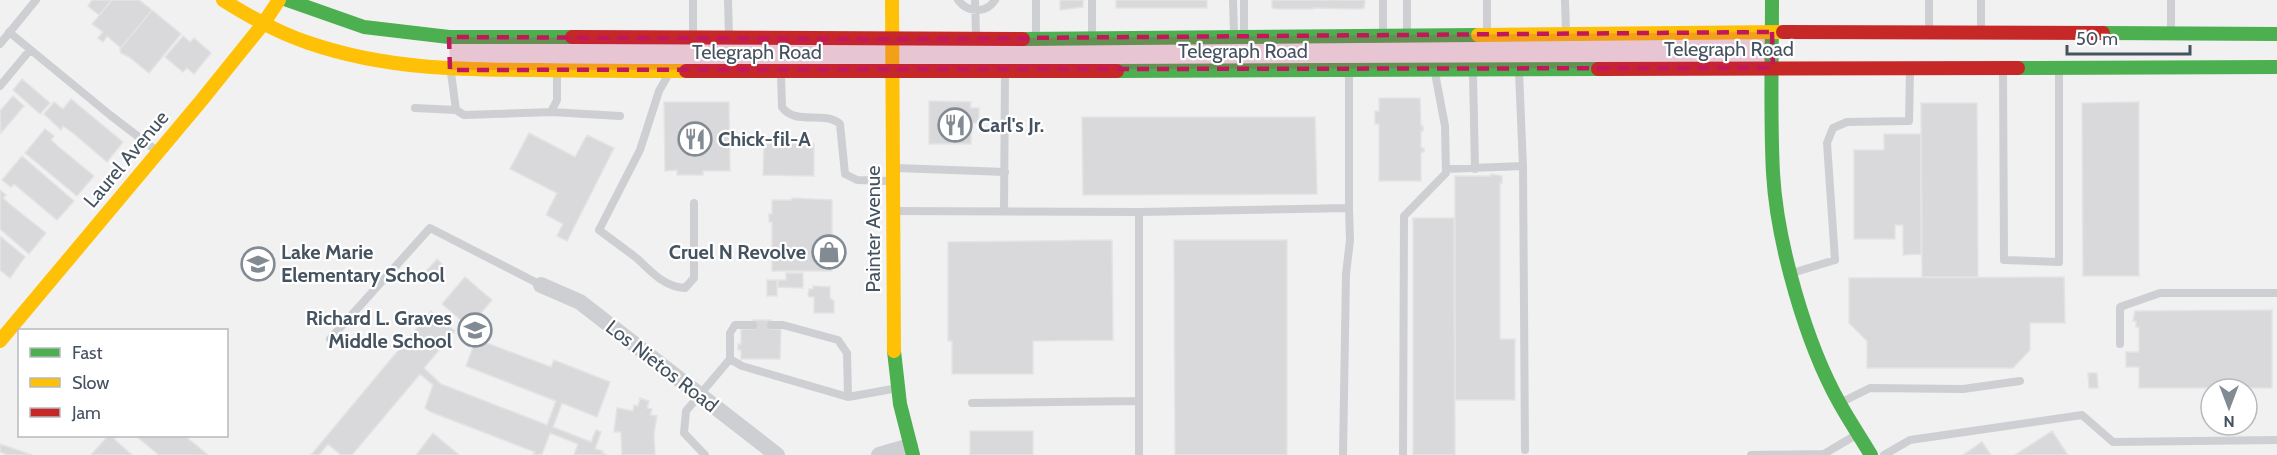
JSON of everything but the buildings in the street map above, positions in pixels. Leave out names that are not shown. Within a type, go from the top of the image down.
[{"type":"main road","name":"Telegraph Road","points":[[223,0],[263,24],[335,50],[377,62],[450,54],[730,38],[976,39],[1407,35],[1435,52],[1473,69],[2277,67]]},
{"type":"main road","name":"Laurel Avenue","points":[[0,342],[263,24],[279,0]]},
{"type":"main road","name":"Telegraph Road","points":[[287,0],[450,54],[557,72],[1349,70],[1435,52],[1487,34],[1772,32],[2277,34]]},
{"type":"main road","name":"Painter Avenue","points":[[892,0],[893,338],[898,388],[912,451]]},
{"type":"main road","points":[[1772,0],[1773,175],[1783,241],[1817,354],[1839,403],[1871,455]]},
{"type":"main road","points":[[670,71],[693,39]]},
{"type":"street","name":"Los Nietos Road","points":[[541,285],[580,302],[777,455]]},
{"type":"street","points":[[879,455],[912,451]]},
{"type":"lane","points":[[0,44],[36,0]]},
{"type":"lane","points":[[693,0],[693,39]]},
{"type":"lane","points":[[728,0],[730,38]]},
{"type":"lane","points":[[958,0],[962,5],[976,11],[989,7],[995,0]]},
{"type":"lane","points":[[975,0],[976,39]]},
{"type":"lane","points":[[1036,0],[1036,38]]},
{"type":"lane","points":[[1092,0],[1092,38]]},
{"type":"lane","points":[[1233,0],[1239,36]]},
{"type":"lane","points":[[1239,36],[1244,0]]},
{"type":"lane","points":[[1383,0],[1383,35]]},
{"type":"lane","points":[[1407,0],[1407,35]]},
{"type":"lane","points":[[1487,0],[1487,34]]},
{"type":"lane","points":[[1565,0],[1566,34]]},
{"type":"lane","points":[[1929,0],[1929,33]]},
{"type":"lane","points":[[1981,0],[1981,34]]},
{"type":"lane","points":[[2171,0],[2171,34]]},
{"type":"lane","points":[[9,32],[157,152]]},
{"type":"lane","points":[[0,86],[30,50]]},
{"type":"lane","points":[[1403,455],[1404,216],[1446,173],[1445,126],[1435,52]]},
{"type":"lane","points":[[450,54],[456,110]]},
{"type":"lane","points":[[2003,68],[2004,260],[2059,262],[2059,67]]},
{"type":"lane","points":[[1519,68],[1523,166],[1525,450]]},
{"type":"lane","points":[[1791,273],[1835,260],[1827,143],[1833,128],[1847,122],[1909,121],[1910,68]]},
{"type":"lane","points":[[1473,69],[1475,169]]},
{"type":"lane","points":[[1343,455],[1346,274],[1350,240],[1349,70]]},
{"type":"lane","points":[[670,71],[659,91],[640,150],[599,230],[636,258],[658,279],[676,287],[685,288],[694,278],[694,203]]},
{"type":"lane","points":[[781,71],[784,111],[795,116],[831,118],[840,124],[845,174],[857,180],[892,174],[1005,172]]},
{"type":"lane","points":[[1005,71],[1005,212]]},
{"type":"lane","points":[[551,112],[557,100],[557,72]]},
{"type":"lane","points":[[416,108],[456,110],[464,115],[551,112],[620,116]]},
{"type":"lane","points":[[1446,169],[1523,166]]},
{"type":"lane","points":[[892,211],[1139,212],[1349,208]]},
{"type":"lane","points":[[1139,212],[1139,455]]},
{"type":"lane","points":[[330,339],[430,228],[541,285]]},
{"type":"lane","points":[[2120,344],[2120,307],[2160,293],[2277,292]]},
{"type":"lane","points":[[705,455],[684,433],[686,411],[698,394],[730,359],[730,333],[735,325],[753,325]]},
{"type":"lane","points":[[771,325],[783,325],[838,340],[847,353],[848,397]]},
{"type":"lane","points":[[730,359],[742,366],[848,397],[898,388]]},
{"type":"lane","points":[[1839,403],[1870,388],[1963,389],[2020,381]]},
{"type":"lane","points":[[972,403],[1139,401]]},
{"type":"lane","points":[[1884,455],[1910,440],[2082,415],[2113,442],[2277,440]]},
{"type":"lane","points":[[1751,455],[1824,454],[1857,434]]},
{"type":"highlighted area","points":[[1772,32],[1773,68],[450,70],[449,37],[892,39]]},
{"type":"traffic: fast","points":[[287,0],[364,27],[449,37],[572,37]]},
{"type":"traffic: fast","points":[[1772,0],[1773,173],[1780,230],[1795,292],[1816,352],[1844,411],[1871,455]]},
{"type":"traffic: fast","points":[[2103,33],[2277,34]]},
{"type":"traffic: fast","points":[[1023,39],[1478,35]]},
{"type":"traffic: fast","points":[[2018,68],[2277,67]]},
{"type":"traffic: fast","points":[[1117,71],[1598,69]]},
{"type":"traffic: fast","points":[[894,351],[900,404],[913,455]]},
{"type":"traffic: slow","points":[[223,0],[264,24],[298,39],[337,52],[394,63],[480,69],[686,71]]},
{"type":"traffic: slow","points":[[0,341],[201,101],[263,24],[279,0]]},
{"type":"traffic: slow","points":[[892,0],[894,351]]},
{"type":"traffic: slow","points":[[1478,35],[1783,32]]},
{"type":"traffic: jam","points":[[1783,32],[2103,33]]},
{"type":"traffic: jam","points":[[572,37],[1023,39]]},
{"type":"traffic: jam","points":[[1598,69],[2018,68]]},
{"type":"traffic: jam","points":[[686,71],[1117,71]]},
{"type":"place","name":"Carl's Jr.","points":[[955,125]]},
{"type":"place","name":"Chick-fil-A","points":[[695,139]]},
{"type":"place","name":"Cruel N Revolve","points":[[829,252]]},
{"type":"place","name":"Lake Marie Elementary School","points":[[258,264]]},
{"type":"place","name":"Richard L. Graves Middle School","points":[[475,330]]}]
